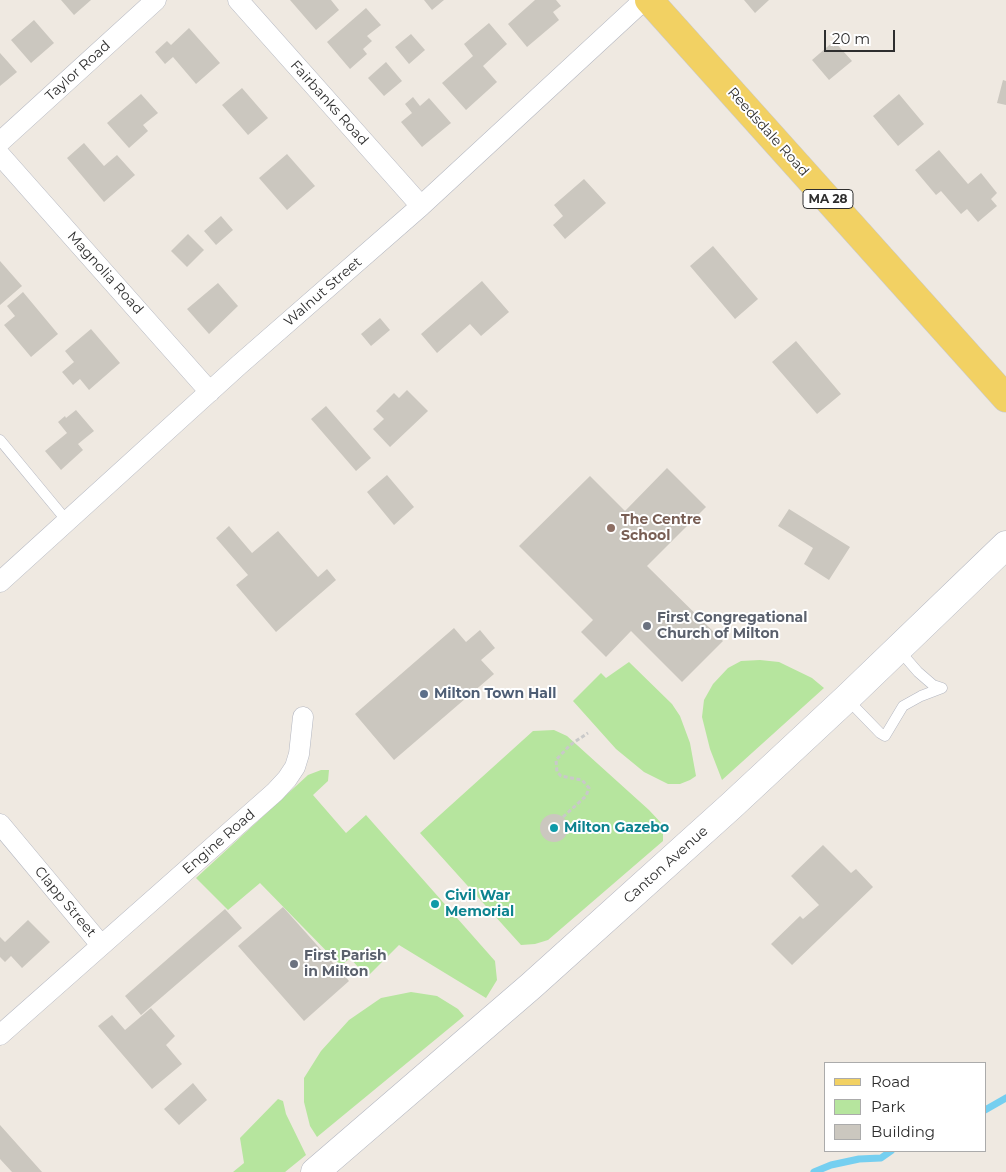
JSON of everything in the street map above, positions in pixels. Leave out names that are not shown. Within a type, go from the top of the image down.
[{"type":"main road","name":"Reedsdale Road","points":[[649,0],[1006,398]]},
{"type":"main road","name":"Canton Avenue","points":[[315,1172],[539,979],[731,806],[847,698],[1006,545]]},
{"type":"street","name":"Taylor Road","points":[[0,142],[156,0]]},
{"type":"street","name":"Fairbanks Road","points":[[238,0],[421,206]]},
{"type":"street","name":"Walnut Street","points":[[0,582],[210,392],[421,206],[644,0]]},
{"type":"street","name":"Magnolia Road","points":[[0,155],[210,392]]},
{"type":"street","name":"Engine Road","points":[[101,945],[275,792],[295,767],[301,741],[303,717]]},
{"type":"street","name":"Clapp Street","points":[[0,824],[101,945],[0,1035]]},
{"type":"lane","points":[[0,440],[67,521]]},
{"type":"lane","points":[[847,698],[885,736],[903,706],[921,696],[942,688],[933,684],[918,672],[898,649]]},
{"type":"path","points":[[563,817],[586,796],[588,788],[582,780],[561,776],[557,772],[556,760],[563,752],[588,733]]},
{"type":"green space","points":[[741,661],[779,662],[812,678],[824,688],[722,780],[710,749],[702,717],[704,700],[713,684],[728,668]]},
{"type":"green space","points":[[629,662],[672,704],[680,716],[690,743],[696,776],[690,780],[680,784],[668,784],[644,772],[616,749],[573,701],[601,673],[606,678]]},
{"type":"green space","points":[[554,730],[567,736],[649,810],[663,825],[663,841],[548,940],[535,944],[521,945],[420,833],[533,731]]},
{"type":"green space","points":[[321,770],[329,770],[328,781],[313,795],[346,833],[366,815],[495,961],[497,980],[486,998],[399,945],[367,977],[350,958],[341,966],[260,883],[228,910],[196,878],[308,775]]},
{"type":"green space","points":[[411,992],[437,996],[458,1009],[464,1016],[317,1137],[310,1126],[304,1102],[304,1078],[321,1051],[349,1020],[381,998]]},
{"type":"green space","points":[[278,1099],[283,1101],[286,1114],[306,1155],[285,1172],[233,1172],[244,1163],[240,1138]]},
{"type":"building","points":[[61,0],[91,0],[74,15]]},
{"type":"building","points":[[290,0],[331,0],[339,10],[316,30]]},
{"type":"building","points":[[424,0],[444,0],[432,10]]},
{"type":"building","points":[[535,0],[556,0],[561,6],[553,12],[559,20],[527,47],[508,24]]},
{"type":"building","points":[[744,0],[769,0],[755,13]]},
{"type":"building","points":[[366,8],[381,25],[367,36],[372,41],[363,49],[367,54],[350,69],[327,42]]},
{"type":"building","points":[[34,20],[54,43],[31,63],[11,40]]},
{"type":"building","points":[[489,23],[507,44],[483,66],[497,82],[466,110],[442,83],[473,56],[464,44]]},
{"type":"building","points":[[189,28],[220,63],[196,84],[173,57],[165,64],[155,52],[167,41],[171,45]]},
{"type":"building","points":[[411,34],[425,50],[409,64],[395,47]]},
{"type":"building","points":[[834,41],[852,61],[829,80],[812,60]]},
{"type":"building","points":[[0,53],[17,72],[0,86]]},
{"type":"building","points":[[386,62],[402,81],[384,96],[368,78]]},
{"type":"building","points":[[1003,80],[1006,81],[1006,105],[997,103]]},
{"type":"building","points":[[242,88],[268,118],[248,135],[222,105]]},
{"type":"building","points":[[141,94],[158,113],[143,125],[148,131],[129,148],[107,123]]},
{"type":"building","points":[[899,94],[924,124],[898,146],[873,116]]},
{"type":"building","points":[[413,97],[420,106],[429,98],[451,123],[422,147],[401,122],[412,113],[405,104]]},
{"type":"building","points":[[84,143],[104,166],[117,155],[135,175],[104,202],[67,158]]},
{"type":"building","points":[[939,150],[968,184],[981,173],[997,193],[991,199],[997,206],[978,222],[967,209],[961,214],[941,191],[936,195],[915,170]]},
{"type":"building","points":[[287,154],[315,186],[287,210],[259,178]]},
{"type":"building","points":[[584,179],[606,203],[565,239],[553,225],[563,216],[554,205]]},
{"type":"building","points":[[221,216],[233,230],[216,245],[204,231]]},
{"type":"building","points":[[188,234],[204,250],[187,267],[171,251]]},
{"type":"building","points":[[713,246],[758,299],[735,319],[690,266]]},
{"type":"building","points":[[0,261],[22,286],[0,305]]},
{"type":"building","points":[[482,281],[509,312],[481,336],[470,324],[437,353],[421,334]]},
{"type":"building","points":[[218,283],[238,306],[209,334],[187,309]]},
{"type":"building","points":[[23,292],[58,334],[31,357],[4,325],[15,316],[7,306]]},
{"type":"building","points":[[380,318],[390,330],[371,346],[361,334]]},
{"type":"building","points":[[91,329],[120,363],[89,390],[80,379],[73,385],[62,372],[74,362],[65,351]]},
{"type":"building","points":[[796,341],[841,394],[817,414],[772,362]]},
{"type":"building","points":[[407,390],[428,411],[390,447],[373,429],[384,419],[376,411],[394,393],[399,398]]},
{"type":"building","points":[[326,406],[371,458],[356,471],[311,419]]},
{"type":"building","points":[[76,410],[94,431],[78,444],[83,450],[61,470],[45,451],[67,433],[58,422]]},
{"type":"building","name":"The Centre School","points":[[667,468],[706,507],[647,566],[723,641],[682,682],[631,631],[606,657],[581,632],[593,620],[519,546],[590,476],[625,511]]},
{"type":"building","points":[[387,475],[414,507],[394,525],[367,492]]},
{"type":"building","points":[[789,509],[850,547],[829,580],[804,564],[813,548],[778,526]]},
{"type":"building","points":[[229,526],[252,553],[278,531],[318,577],[327,569],[336,580],[276,632],[236,585],[248,575],[216,538]]},
{"type":"building","name":"Milton Town Hall","points":[[454,628],[466,642],[480,630],[495,648],[481,660],[494,674],[394,760],[355,714]]},
{"type":"building","name":"Milton Gazebo","points":[[554,814],[564,818],[568,828],[564,838],[554,842],[544,838],[540,828],[544,818]]},
{"type":"building","points":[[823,845],[851,873],[856,869],[873,887],[792,965],[771,944],[800,916],[803,919],[819,905],[791,876]]},
{"type":"building","name":"First Parish in Milton","points":[[283,907],[349,981],[304,1021],[238,946]]},
{"type":"building","points":[[225,909],[242,928],[141,1015],[125,996]]},
{"type":"building","points":[[28,920],[50,942],[22,968],[11,956],[5,962],[0,957],[0,937],[5,942]]},
{"type":"building","points":[[151,1008],[175,1036],[166,1045],[182,1064],[152,1089],[98,1026],[112,1015],[125,1030]]},
{"type":"building","points":[[193,1083],[207,1100],[179,1125],[164,1109]]},
{"type":"building","points":[[0,1125],[42,1172],[12,1172],[0,1159]]},
{"type":"waterway","points":[[986,1109],[1006,1098]]},
{"type":"waterway","points":[[814,1172],[831,1165],[859,1159],[881,1158],[890,1152]]},
{"type":"place","name":"The Centre School","points":[[611,528]]},
{"type":"place","name":"First Congregational Church of Milton","points":[[647,626]]},
{"type":"place","name":"Milton Town Hall","points":[[424,694]]},
{"type":"place","name":"Milton Gazebo","points":[[554,828]]},
{"type":"place","name":"Civil War Memorial","points":[[435,904]]},
{"type":"place","name":"First Parish in Milton","points":[[294,964]]}]
